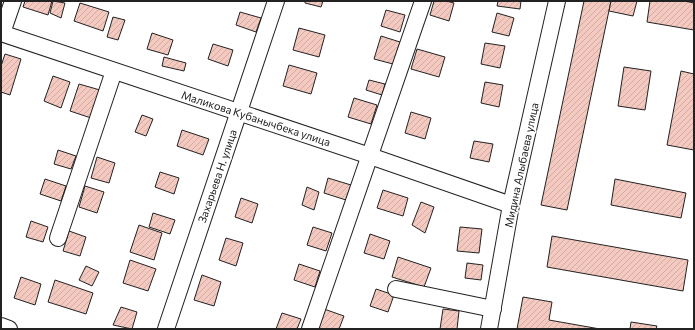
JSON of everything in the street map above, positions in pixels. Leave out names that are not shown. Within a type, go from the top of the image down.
[{"type":"street","points":[[1,33],[13,1]]},
{"type":"street","name":"Захарьева Н. улица","points":[[166,329],[276,1]]},
{"type":"street","points":[[310,329],[423,1]]},
{"type":"street","name":"Мидина Алыбаева улица","points":[[489,329],[511,205],[557,1]]},
{"type":"street","name":"Маликова Кубанычбека улица","points":[[1,33],[370,156],[511,205]]},
{"type":"street","points":[[58,238],[114,71]]},
{"type":"street","points":[[396,289],[493,309]]},
{"type":"street","points":[[1,326],[9,329]]},
{"type":"building","points":[[25,1],[52,1],[48,15],[23,7]]},
{"type":"building","points":[[53,1],[65,3],[61,18],[50,13]]},
{"type":"building","points":[[305,1],[323,1],[321,7],[305,3]]},
{"type":"building","points":[[434,1],[454,3],[449,21],[430,15]]},
{"type":"building","points":[[498,1],[521,1],[520,9],[497,6]]},
{"type":"building","points":[[584,1],[611,1],[567,210],[541,205]]},
{"type":"building","points":[[611,1],[637,1],[633,16],[609,11]]},
{"type":"building","points":[[650,1],[684,1],[694,3],[694,30],[647,22]]},
{"type":"building","points":[[80,3],[109,12],[103,31],[74,21]]},
{"type":"building","points":[[386,10],[405,15],[400,32],[381,26]]},
{"type":"building","points":[[240,12],[261,18],[256,32],[236,25]]},
{"type":"building","points":[[497,13],[514,18],[509,36],[492,32]]},
{"type":"building","points":[[113,17],[125,20],[118,40],[107,37]]},
{"type":"building","points":[[299,28],[325,35],[319,57],[293,50]]},
{"type":"building","points":[[152,33],[173,40],[168,55],[147,49]]},
{"type":"building","points":[[381,36],[400,42],[393,64],[374,59]]},
{"type":"building","points":[[485,43],[505,46],[500,68],[481,64]]},
{"type":"building","points":[[213,44],[233,50],[228,66],[208,59]]},
{"type":"building","points":[[417,49],[445,57],[439,77],[411,69]]},
{"type":"building","points":[[5,54],[21,59],[10,95],[1,92],[1,66]]},
{"type":"building","points":[[164,57],[186,63],[184,71],[162,66]]},
{"type":"building","points":[[289,65],[317,73],[311,94],[283,86]]},
{"type":"building","points":[[624,67],[651,71],[645,110],[618,106]]},
{"type":"building","points":[[681,71],[694,74],[694,150],[667,145]]},
{"type":"building","points":[[53,76],[70,82],[61,108],[44,101]]},
{"type":"building","points":[[369,80],[385,84],[382,95],[366,90]]},
{"type":"building","points":[[485,82],[503,85],[499,107],[481,103]]},
{"type":"building","points":[[79,84],[100,90],[91,118],[70,111]]},
{"type":"building","points":[[354,98],[377,105],[371,124],[348,117]]},
{"type":"building","points":[[411,112],[431,118],[425,139],[405,133]]},
{"type":"building","points":[[142,115],[153,119],[146,136],[135,132]]},
{"type":"building","points":[[182,130],[209,139],[203,155],[177,146]]},
{"type":"building","points":[[474,141],[493,144],[489,162],[470,158]]},
{"type":"building","points":[[58,150],[76,156],[71,169],[54,164]]},
{"type":"building","points":[[97,157],[115,163],[109,183],[91,178]]},
{"type":"building","points":[[160,172],[179,178],[174,194],[155,187]]},
{"type":"building","points":[[328,178],[351,185],[346,200],[324,193]]},
{"type":"building","points":[[45,179],[66,186],[61,201],[40,194]]},
{"type":"building","points":[[615,179],[686,193],[681,218],[611,205]]},
{"type":"building","points":[[85,186],[104,192],[97,213],[79,207]]},
{"type":"building","points":[[307,187],[319,192],[314,210],[302,205]]},
{"type":"building","points":[[383,190],[408,198],[403,216],[377,208]]},
{"type":"building","points":[[241,198],[258,204],[252,223],[235,217]]},
{"type":"building","points":[[421,202],[434,207],[425,233],[412,225]]},
{"type":"building","points":[[153,213],[175,220],[170,234],[149,227]]},
{"type":"building","points":[[31,221],[48,227],[43,242],[26,237]]},
{"type":"building","points":[[139,225],[162,233],[154,260],[130,252]]},
{"type":"building","points":[[313,227],[332,233],[326,251],[307,245]]},
{"type":"building","points":[[460,227],[482,229],[479,253],[457,251]]},
{"type":"building","points":[[69,231],[86,237],[80,256],[63,251]]},
{"type":"building","points":[[370,234],[390,241],[384,259],[364,253]]},
{"type":"building","points":[[552,236],[688,260],[683,291],[547,267]]},
{"type":"building","points":[[226,238],[243,243],[236,266],[219,260]]},
{"type":"building","points":[[398,257],[431,268],[424,287],[392,277]]},
{"type":"building","points":[[130,260],[156,269],[148,291],[123,283]]},
{"type":"building","points":[[467,263],[483,265],[481,280],[465,278]]},
{"type":"building","points":[[299,264],[320,271],[315,287],[294,280]]},
{"type":"building","points":[[86,266],[99,272],[92,286],[79,280]]},
{"type":"building","points":[[202,275],[221,282],[214,306],[194,300]]},
{"type":"building","points":[[21,277],[41,284],[35,305],[14,298]]},
{"type":"building","points":[[55,280],[93,293],[86,314],[48,302]]},
{"type":"building","points":[[376,289],[394,295],[388,312],[370,306]]},
{"type":"building","points":[[523,297],[552,302],[549,320],[600,329],[517,329]]},
{"type":"building","points":[[121,307],[137,312],[132,329],[113,325]]},
{"type":"building","points":[[324,309],[344,316],[339,329],[317,329]]},
{"type":"building","points":[[443,309],[459,311],[457,329],[440,329]]},
{"type":"building","points":[[282,313],[301,319],[297,329],[276,329]]},
{"type":"building","points":[[631,322],[657,326],[656,329],[630,329]]}]
